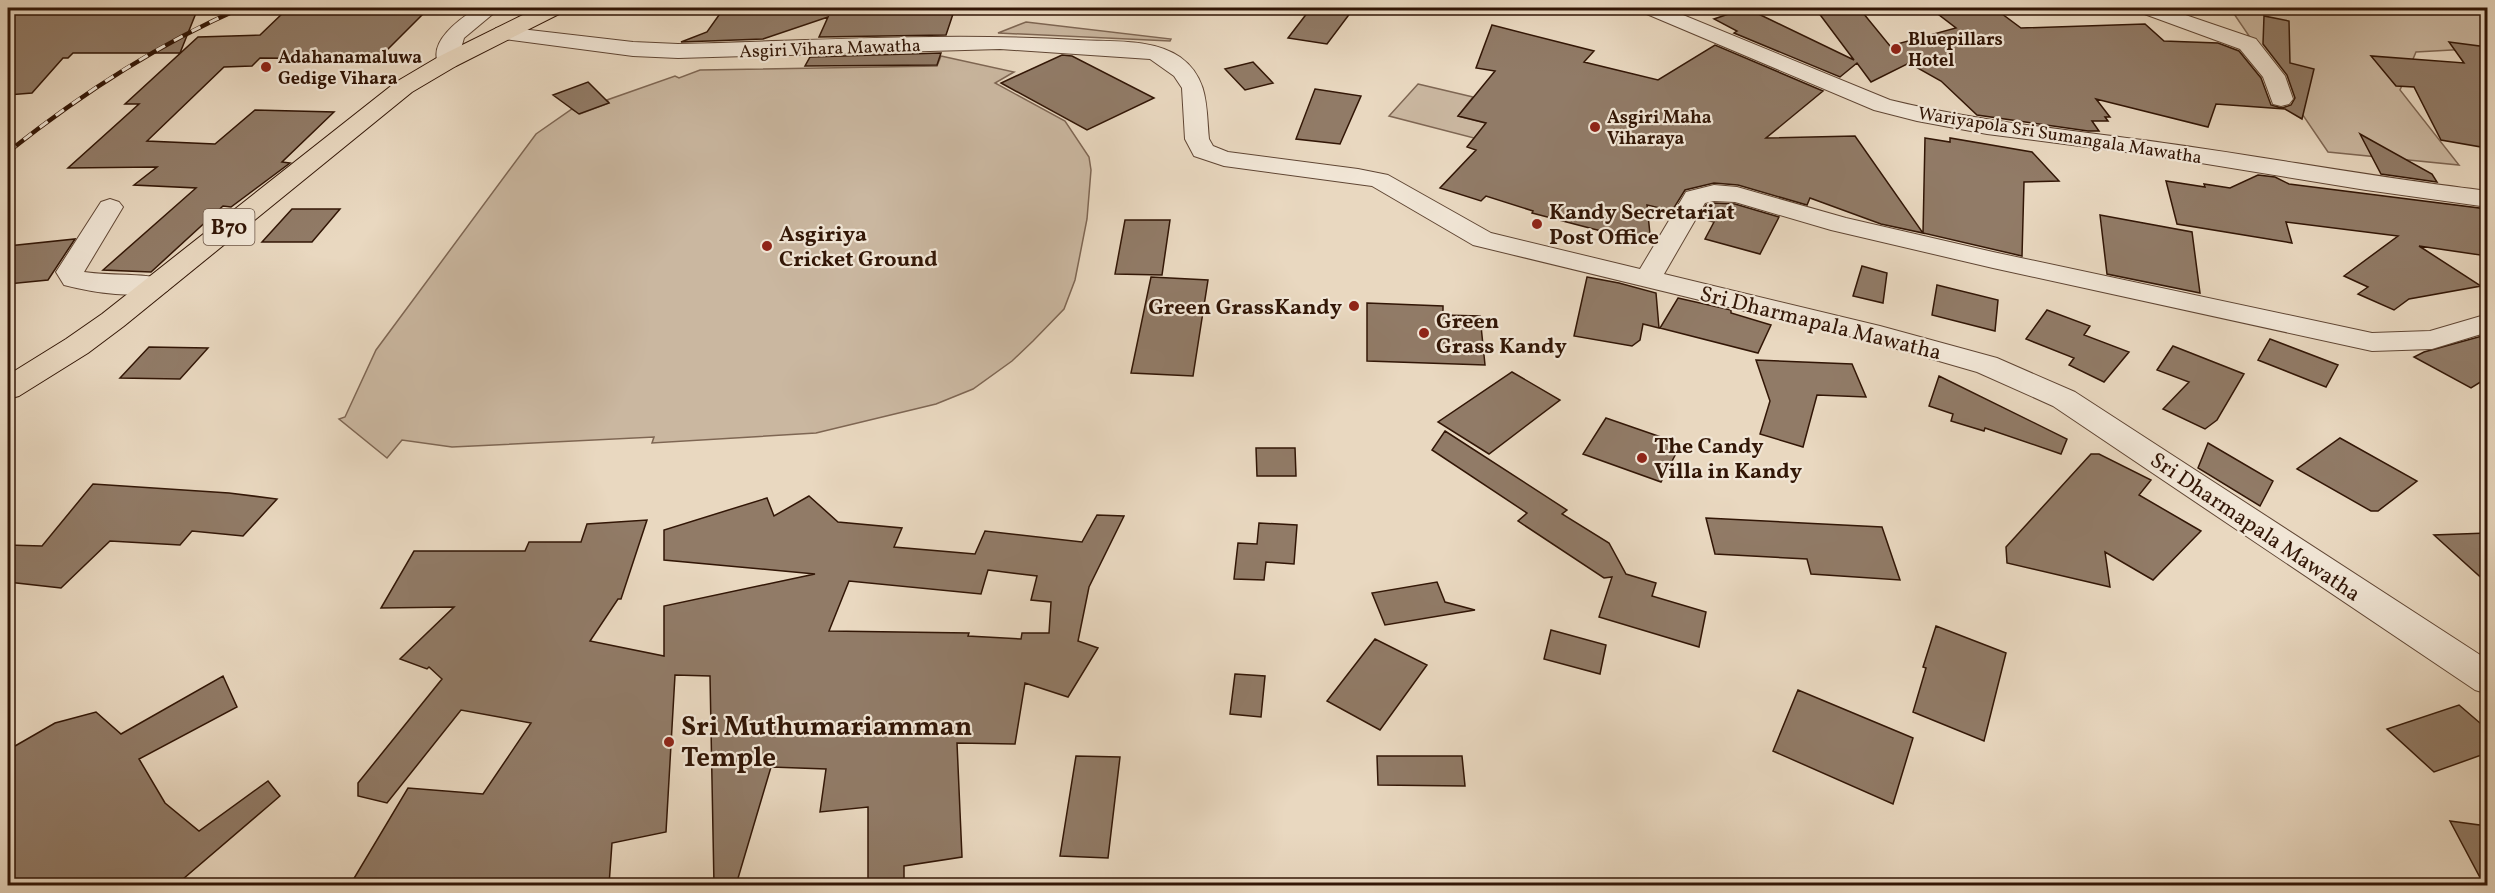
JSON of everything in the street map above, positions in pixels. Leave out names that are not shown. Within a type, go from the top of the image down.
[{"type":"main road","name":"B70","points":[[8,389],[77,346],[157,285],[408,85],[451,48],[504,33],[553,8]]},
{"type":"street","points":[[451,48],[490,8]]},
{"type":"street","name":"Wariyapola Sri Sumangala Mawatha","points":[[1649,8],[1882,105],[1922,116],[2487,199]]},
{"type":"street","points":[[2146,8],[2248,44],[2274,76],[2281,99]]},
{"type":"street","name":"Asgiri Vihara Mawatha","points":[[504,33],[633,49],[678,51],[1000,42],[1156,53]]},
{"type":"street","name":"Sri Dharmapala Mawatha","points":[[1156,53],[1184,72],[1193,88],[1197,139],[1203,151],[1224,159],[1379,180],[1482,240],[1880,335],[1987,365],[2064,399],[2487,679]]},
{"type":"street","points":[[1648,278],[1695,197],[1714,193],[1737,195],[1840,224],[1993,260],[2372,342],[2432,340],[2487,323]]},
{"type":"street","points":[[110,207],[70,272],[74,279],[107,284],[157,285]]},
{"type":"shaded area","points":[[2230,8],[2487,8],[2487,48],[2416,52],[2400,90],[2459,165],[2328,152]]},
{"type":"shaded area","points":[[1026,22],[1171,39],[1170,41],[998,33]]},
{"type":"shaded area","name":"Asgiriya Cricket Ground","points":[[941,56],[1014,72],[995,83],[1065,121],[1089,157],[1091,170],[1087,219],[1075,280],[1064,309],[1012,361],[973,389],[936,404],[816,433],[652,443],[654,437],[452,447],[402,440],[387,458],[339,419],[345,417],[376,350],[536,134],[572,109],[580,114],[609,103],[607,100],[675,76],[679,78],[700,70],[937,66]]},
{"type":"shaded area","points":[[1418,84],[1473,97],[1458,116],[1509,129],[1497,144],[1389,116]]},
{"type":"building","points":[[8,8],[198,8],[180,53],[73,53],[68,58],[63,58],[32,93],[8,95]]},
{"type":"building","points":[[351,8],[429,8],[378,59],[260,58],[252,66],[224,67],[147,141],[215,144],[255,110],[334,112],[282,162],[290,163],[231,207],[223,206],[151,272],[103,270],[196,188],[134,185],[157,167],[68,168],[139,104],[125,104],[198,37],[260,35],[284,12],[349,10]]},
{"type":"building","points":[[724,8],[955,8],[946,35],[819,37],[828,17],[763,39],[681,42],[707,32]]},
{"type":"building","points":[[1311,8],[1354,8],[1327,44],[1288,38]]},
{"type":"building","points":[[1746,8],[1854,60],[1815,8],[1859,8],[1890,46],[1956,28],[1930,8],[1994,8],[2021,28],[2145,24],[2164,41],[2218,43],[2239,51],[2261,78],[2271,105],[2282,108],[2291,105],[2295,98],[2287,75],[2263,44],[2264,16],[2289,21],[2290,63],[2314,69],[2302,119],[2285,109],[2216,104],[2208,127],[2096,99],[2110,117],[2105,117],[2108,121],[2092,121],[2099,131],[2088,131],[1977,115],[1941,81],[1909,63],[1871,82],[1857,63],[1840,77],[1734,33],[1737,31],[1714,19]]},
{"type":"building","points":[[1492,25],[1594,51],[1584,62],[1658,80],[1715,45],[1823,91],[1766,138],[1855,136],[1923,233],[1881,224],[1810,198],[1807,205],[1738,185],[1714,183],[1685,190],[1672,211],[1647,205],[1651,244],[1532,213],[1533,211],[1486,196],[1481,201],[1440,188],[1476,150],[1467,147],[1486,123],[1458,116],[1495,71],[1476,68]]},
{"type":"building","points":[[2449,42],[2487,47],[2487,148],[2441,140],[2414,87],[2396,86],[2371,56],[2464,63]]},
{"type":"building","points":[[941,53],[937,65],[805,66],[810,57]]},
{"type":"building","points":[[1062,55],[1072,56],[1154,98],[1087,130],[1001,83]]},
{"type":"building","points":[[1253,62],[1273,83],[1245,90],[1225,69]]},
{"type":"building","points":[[588,82],[609,103],[579,114],[553,95]]},
{"type":"building","points":[[1315,89],[1361,96],[1340,144],[1296,139]]},
{"type":"building","points":[[2360,134],[2432,174],[2437,182],[2381,174]]},
{"type":"building","points":[[1925,138],[1950,142],[1950,138],[2032,152],[2059,181],[2024,182],[2022,256],[1923,233]]},
{"type":"building","points":[[2258,175],[2275,177],[2289,184],[2487,209],[2487,256],[2419,246],[2481,286],[2409,299],[2394,310],[2358,294],[2368,287],[2344,276],[2398,236],[2286,222],[2292,243],[2177,224],[2166,181],[2230,188]]},
{"type":"building","points":[[1735,204],[1779,217],[1760,254],[1705,239],[1714,222],[1699,218],[1706,205]]},
{"type":"building","points":[[292,209],[340,209],[312,242],[262,242]]},
{"type":"building","points":[[2100,215],[2192,232],[2200,293],[2107,274]]},
{"type":"building","points":[[1125,220],[1170,220],[1162,275],[1115,274]]},
{"type":"building","points":[[75,239],[48,280],[8,284],[8,246]]},
{"type":"building","points":[[1862,266],[1887,273],[1883,303],[1853,296]]},
{"type":"building","points":[[1151,277],[1208,280],[1193,376],[1131,373]]},
{"type":"building","points":[[1587,277],[1656,293],[1659,328],[1643,324],[1640,340],[1632,346],[1574,336]]},
{"type":"building","points":[[1937,285],[1998,300],[1995,331],[1932,315]]},
{"type":"building","points":[[1678,298],[1731,310],[1731,313],[1771,325],[1758,353],[1660,328]]},
{"type":"building","name":"Green Grass Kandy","points":[[1367,303],[1443,306],[1443,315],[1480,316],[1485,365],[1367,361]]},
{"type":"building","points":[[2047,310],[2090,326],[2084,335],[2129,352],[2104,382],[2069,365],[2074,358],[2026,339]]},
{"type":"building","points":[[2482,336],[2487,339],[2487,378],[2471,388],[2414,357],[2424,352]]},
{"type":"building","points":[[2270,339],[2338,365],[2326,387],[2258,360]]},
{"type":"building","points":[[2173,346],[2244,374],[2217,420],[2205,429],[2163,409],[2189,382],[2157,370]]},
{"type":"building","points":[[149,347],[208,348],[180,379],[120,378]]},
{"type":"building","points":[[1756,360],[1852,364],[1866,397],[1817,395],[1803,447],[1760,434],[1770,401]]},
{"type":"building","points":[[1512,372],[1560,400],[1489,454],[1438,422]]},
{"type":"building","points":[[1939,376],[2067,439],[2061,454],[1985,428],[1984,431],[1951,421],[1953,414],[1929,406]]},
{"type":"building","points":[[1606,418],[1681,444],[1661,482],[1583,454]]},
{"type":"building","points":[[1445,431],[1567,510],[1562,514],[1609,543],[1626,574],[1656,583],[1652,596],[1706,612],[1699,647],[1599,617],[1612,577],[1604,578],[1518,521],[1527,513],[1432,450]]},
{"type":"building","points":[[2340,438],[2417,481],[2378,511],[2371,511],[2297,469]]},
{"type":"building","points":[[2208,443],[2273,481],[2260,506],[2198,468]]},
{"type":"building","points":[[1256,448],[1295,448],[1296,476],[1257,476]]},
{"type":"building","points":[[2091,454],[2099,454],[2151,480],[2139,495],[2201,531],[2153,580],[2105,552],[2110,587],[2007,563],[2006,547]]},
{"type":"building","points":[[93,484],[229,493],[277,499],[243,536],[192,531],[180,545],[110,541],[61,588],[8,582],[8,545],[42,546]]},
{"type":"building","points":[[809,496],[838,522],[902,528],[894,547],[975,554],[985,531],[1082,542],[1097,515],[1124,516],[1089,587],[1078,641],[1098,648],[1068,697],[1025,683],[1015,744],[957,743],[962,857],[904,866],[904,885],[868,885],[868,807],[820,812],[826,769],[771,767],[736,885],[714,885],[710,676],[675,675],[666,832],[612,843],[609,885],[478,885],[416,881],[414,885],[350,885],[408,788],[483,794],[531,723],[461,710],[387,803],[358,796],[358,783],[442,679],[429,667],[427,669],[400,659],[454,607],[381,608],[414,551],[525,551],[529,542],[581,542],[587,524],[647,520],[621,599],[618,599],[590,641],[664,656],[664,606],[815,574],[664,560],[664,530],[767,498],[774,516]],"holes":[[[988,570],[1037,576],[1031,600],[1051,602],[1049,633],[1022,633],[1021,639],[968,636],[969,633],[829,631],[849,581],[981,594]]]},
{"type":"building","points":[[1706,518],[1882,527],[1900,580],[1811,574],[1807,559],[1715,554]]},
{"type":"building","points":[[1259,523],[1297,525],[1294,564],[1266,562],[1264,580],[1234,579],[1238,543],[1257,544]]},
{"type":"building","points":[[2487,533],[2487,583],[2434,535]]},
{"type":"building","points":[[1437,582],[1445,602],[1475,610],[1385,625],[1372,593]]},
{"type":"building","points":[[1936,626],[2006,653],[1984,741],[1913,712],[1926,668],[1923,667]]},
{"type":"building","points":[[1551,630],[1606,645],[1600,674],[1544,659]]},
{"type":"building","points":[[1375,639],[1427,665],[1380,730],[1327,701]]},
{"type":"building","points":[[1235,674],[1265,676],[1261,717],[1230,714]]},
{"type":"building","points":[[223,676],[237,707],[139,759],[165,803],[199,831],[268,781],[280,796],[176,885],[8,885],[8,750],[55,723],[96,712],[121,734]]},
{"type":"building","points":[[1798,690],[1913,738],[1893,804],[1773,751]]},
{"type":"building","points":[[2459,705],[2487,729],[2487,753],[2434,772],[2387,729]]},
{"type":"building","points":[[1076,756],[1120,757],[1108,858],[1060,856]]},
{"type":"building","points":[[1377,756],[1462,756],[1465,786],[1378,785]]},
{"type":"building","points":[[2450,821],[2487,826],[2487,885],[2484,885]]},
{"type":"railway","points":[[8,152],[63,110],[120,72],[179,38],[241,8]]},
{"type":"place","name":"Bluepillars Hotel","points":[[1896,49]]},
{"type":"place","name":"Adahanamaluwa Gedige Vihara","points":[[266,67]]},
{"type":"place","name":"Asgiri Maha Viharaya","points":[[1595,127]]},
{"type":"place","name":"Kandy Secretariat Post Office","points":[[1537,224]]},
{"type":"place","name":"Asgiriya Cricket Ground","points":[[767,246]]},
{"type":"place","name":"Green GrassKandy","points":[[1354,306]]},
{"type":"place","name":"Green Grass Kandy","points":[[1424,333]]},
{"type":"place","name":"The Candy Villa in Kandy","points":[[1642,458]]},
{"type":"place","name":"Sri Muthumariamman Temple","points":[[669,742]]}]
